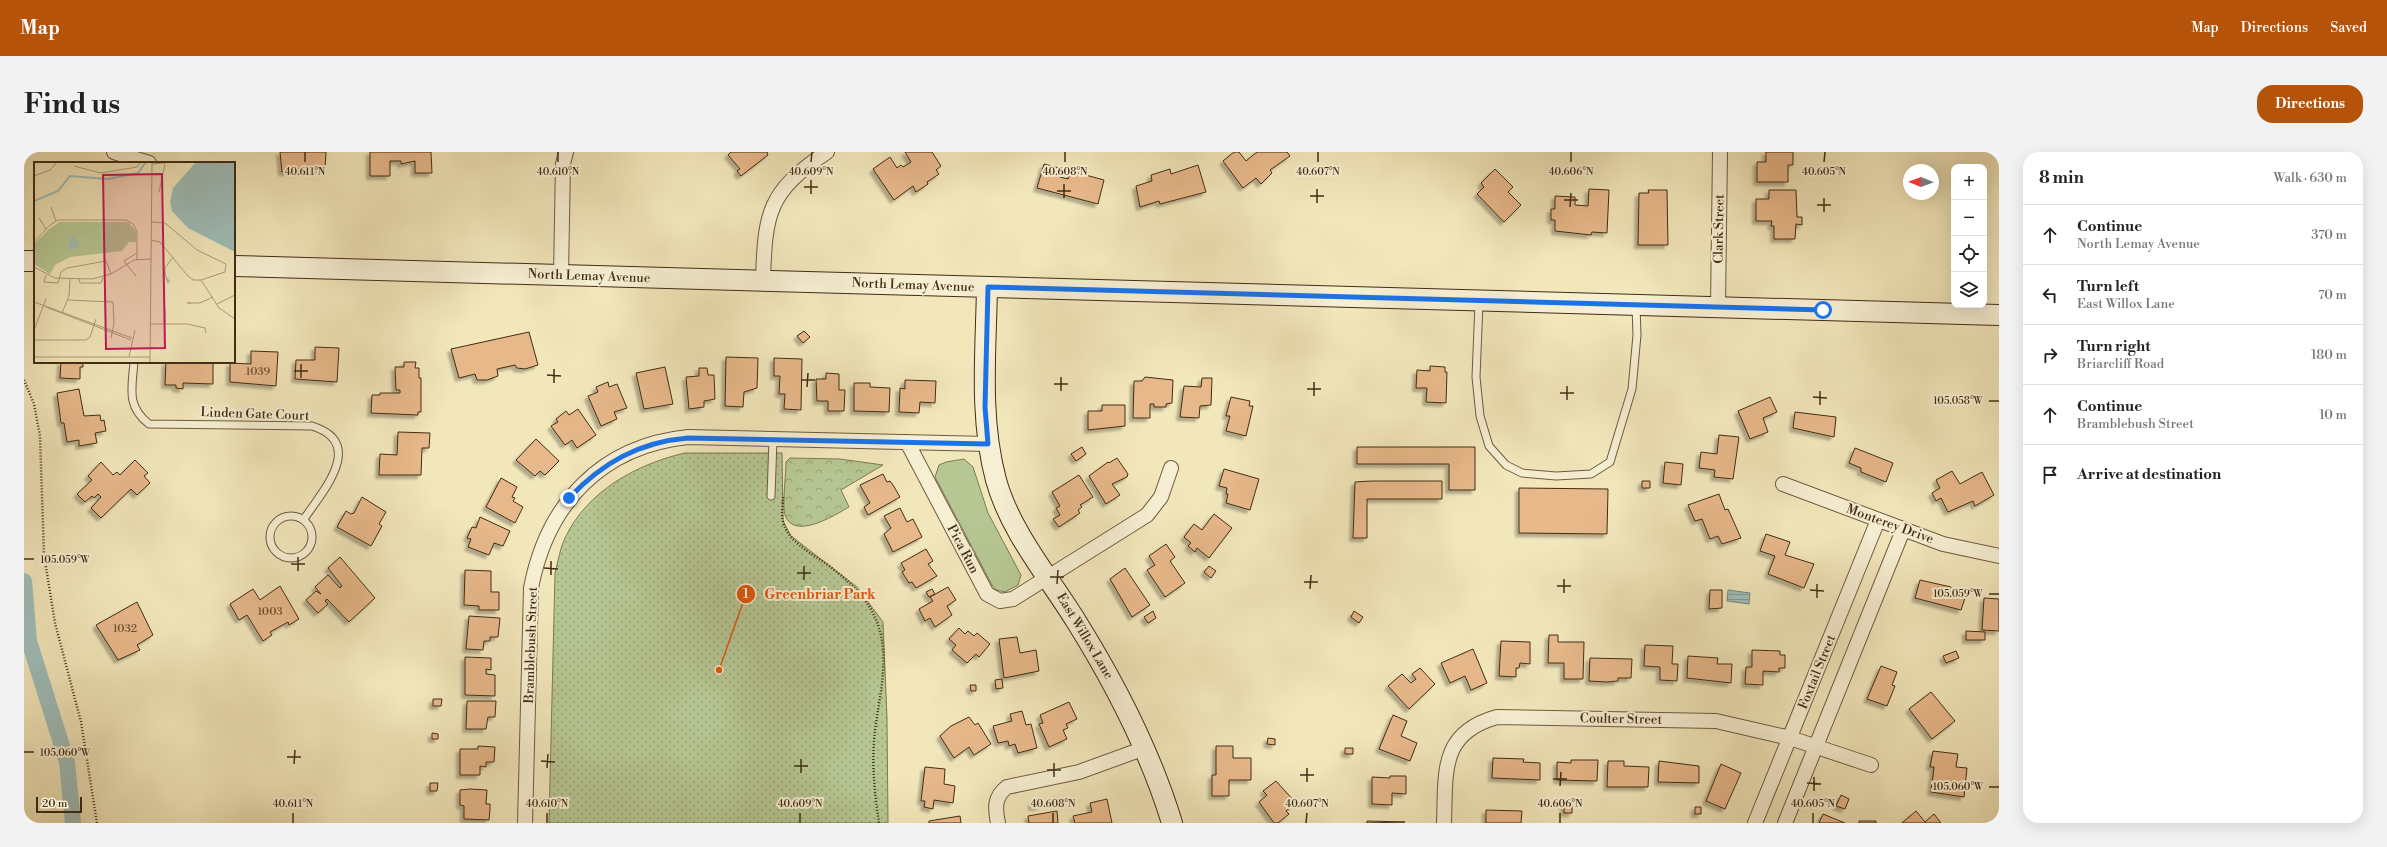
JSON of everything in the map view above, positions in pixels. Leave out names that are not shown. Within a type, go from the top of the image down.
[{"type":"main road","name":"North Lemay Avenue","points":[[235,266],[1999,315]]},
{"type":"main road","name":"East Willox Lane","points":[[988,287],[985,407],[988,444],[996,480],[1010,515],[1100,660],[1145,748],[1172,823]]},
{"type":"street","points":[[114,152],[147,162]]},
{"type":"street","points":[[561,276],[563,164],[566,152]]},
{"type":"street","points":[[763,281],[764,240],[768,221],[776,199],[790,180],[827,152]]},
{"type":"street","name":"Clark Street","points":[[1718,307],[1720,152]]},
{"type":"street","name":"Bramblebush Street","points":[[526,823],[531,588],[539,552],[552,524],[569,498],[585,482],[616,459],[658,442],[688,438],[988,444]]},
{"type":"street","name":"Pica Run","points":[[907,442],[990,597],[1000,601],[1013,599],[1147,515],[1161,496],[1171,468]]},
{"type":"street","name":"Monterey Drive","points":[[1783,484],[1943,544],[1999,556]]},
{"type":"street","name":"Foxtail Street","points":[[1755,823],[1878,520]]},
{"type":"street","name":"Foxtail Street","points":[[1785,823],[1903,530]]},
{"type":"street","name":"Coulter Street","points":[[1444,823],[1446,772],[1453,746],[1464,732],[1474,725],[1497,717],[1716,721],[1790,738],[1871,765]]},
{"type":"street","points":[[998,823],[995,806],[999,795],[1007,787],[1079,772],[1145,748]]},
{"type":"lane","points":[[1479,300],[1476,376],[1480,416],[1490,446],[1506,464],[1522,473],[1556,476],[1591,474],[1610,462],[1632,390],[1637,335],[1636,305]]},
{"type":"lane","name":"Linden Gate Court","points":[[134,363],[132,401],[138,415],[149,424],[312,426],[331,435],[338,446],[338,462],[334,474],[304,519]]},
{"type":"lane","points":[[771,496],[773,439]]},
{"type":"lane","points":[[285,516],[304,519],[309,524],[313,537],[308,550],[298,557],[284,557],[278,554],[274,549],[270,537],[274,524],[285,516]]},
{"type":"path","points":[[24,380],[34,404],[40,436],[44,555],[52,608],[81,722],[97,823]]},
{"type":"path","points":[[783,494],[783,521],[789,534],[801,546],[855,588],[870,607],[881,636],[884,653],[883,680],[873,761],[879,823]]},
{"type":"green space","points":[[685,453],[782,453],[783,521],[791,536],[857,587],[883,622],[887,718],[888,823],[549,823],[555,573],[563,542],[586,506],[615,482],[649,464]]},
{"type":"green space","points":[[790,458],[840,459],[883,465],[841,490],[849,507],[815,524],[797,526],[790,522],[784,511],[786,462]]},
{"type":"green space","points":[[964,459],[973,467],[988,513],[1021,575],[1018,585],[1005,592],[996,590],[992,585],[935,477],[939,465],[946,462]]},
{"type":"water","points":[[1728,590],[1750,593],[1749,604],[1727,601]]},
{"type":"building","points":[[280,152],[326,152],[325,170],[297,169],[297,172],[282,172]]},
{"type":"building","points":[[370,152],[431,152],[432,173],[415,173],[415,161],[401,164],[401,161],[390,161],[390,176],[370,176]]},
{"type":"building","points":[[731,152],[767,152],[768,155],[741,176],[737,171],[740,169],[728,155]]},
{"type":"building","points":[[905,152],[932,152],[941,166],[936,170],[939,174],[927,182],[928,184],[916,192],[913,186],[894,200],[873,169],[890,157],[897,168],[901,165],[903,167],[911,162]]},
{"type":"building","points":[[1234,152],[1239,152],[1246,161],[1257,152],[1287,152],[1290,156],[1270,170],[1272,173],[1261,184],[1256,178],[1243,188],[1223,161]]},
{"type":"building","points":[[1766,152],[1793,152],[1793,165],[1788,165],[1788,182],[1757,182],[1757,162],[1766,162]]},
{"type":"building","points":[[1044,164],[1063,169],[1060,177],[1068,179],[1071,171],[1104,180],[1098,204],[1037,188]]},
{"type":"building","points":[[1198,165],[1206,192],[1160,204],[1159,201],[1140,207],[1136,186],[1152,181],[1151,175],[1170,169],[1171,174]]},
{"type":"building","points":[[1495,169],[1513,187],[1508,192],[1521,205],[1504,222],[1477,194],[1484,187],[1481,183]]},
{"type":"building","points":[[1589,189],[1609,190],[1607,233],[1592,232],[1591,235],[1555,231],[1555,220],[1551,220],[1551,209],[1555,209],[1555,196],[1575,197],[1575,205],[1588,206]]},
{"type":"building","points":[[1648,190],[1667,190],[1668,245],[1638,245],[1639,193],[1649,193]]},
{"type":"building","points":[[1769,190],[1796,190],[1797,217],[1802,217],[1802,225],[1796,224],[1795,239],[1774,239],[1774,226],[1771,226],[1772,221],[1756,221],[1756,199],[1769,199]]},
{"type":"building","points":[[804,331],[810,337],[803,343],[797,336]]},
{"type":"building","points":[[529,332],[538,365],[525,369],[517,368],[515,365],[497,369],[498,376],[487,380],[477,380],[475,374],[459,378],[451,349]]},
{"type":"building","points":[[315,347],[339,348],[337,382],[295,379],[296,360],[315,360]]},
{"type":"building","points":[[251,351],[278,352],[276,386],[230,382],[230,363],[251,364]]},
{"type":"building","points":[[726,357],[758,358],[757,388],[744,392],[743,407],[725,406]]},
{"type":"building","points":[[774,358],[802,359],[801,410],[784,409],[785,394],[779,394],[780,376],[774,376]]},
{"type":"building","points":[[404,362],[416,362],[415,368],[419,368],[419,378],[421,378],[421,412],[418,412],[418,415],[371,413],[372,395],[380,395],[380,393],[400,393],[400,390],[396,390],[395,367],[404,367]]},
{"type":"building","points":[[61,363],[83,363],[83,367],[80,367],[80,379],[60,378]]},
{"type":"building","points":[[166,363],[213,363],[213,384],[183,383],[183,389],[176,388],[176,385],[165,385]]},
{"type":"building","points":[[1430,366],[1445,367],[1445,372],[1447,372],[1446,403],[1426,402],[1427,388],[1416,388],[1417,370],[1430,371]]},
{"type":"building","points":[[665,367],[673,404],[644,409],[636,373]]},
{"type":"building","points":[[699,368],[707,368],[708,375],[714,375],[715,399],[704,401],[704,407],[689,409],[686,377],[699,376]]},
{"type":"building","points":[[826,373],[839,374],[839,390],[845,390],[844,411],[828,411],[828,401],[817,401],[816,379],[826,379]]},
{"type":"building","points":[[1145,377],[1173,380],[1172,403],[1166,404],[1166,407],[1154,407],[1154,404],[1150,404],[1150,418],[1133,418],[1134,381],[1142,381]]},
{"type":"building","points":[[1202,378],[1212,378],[1211,405],[1200,406],[1199,418],[1180,417],[1184,386],[1201,387]]},
{"type":"building","points":[[905,380],[936,381],[935,403],[920,402],[919,413],[899,412],[900,388],[905,389]]},
{"type":"building","points":[[608,382],[609,387],[617,384],[627,408],[614,412],[617,419],[601,426],[588,396],[598,392],[596,387]]},
{"type":"building","points":[[854,383],[870,383],[870,387],[890,388],[889,412],[854,411]]},
{"type":"building","points":[[79,389],[84,416],[100,415],[101,421],[104,420],[106,431],[95,433],[97,443],[79,446],[79,440],[67,442],[64,423],[61,423],[57,393]]},
{"type":"building","points":[[1231,397],[1250,401],[1249,406],[1253,406],[1246,436],[1226,431],[1230,416],[1226,416]]},
{"type":"building","points":[[1770,397],[1777,412],[1763,418],[1768,432],[1750,439],[1738,411]]},
{"type":"building","points":[[1102,405],[1125,405],[1125,426],[1088,430],[1088,411],[1102,411]]},
{"type":"building","points":[[578,409],[596,435],[577,448],[572,440],[565,445],[551,426],[558,422],[556,419],[566,411],[569,415]]},
{"type":"building","points":[[1795,412],[1836,417],[1834,437],[1793,428]]},
{"type":"building","points":[[398,432],[430,433],[429,448],[422,448],[421,475],[379,475],[380,454],[397,455]]},
{"type":"building","points":[[1719,435],[1739,437],[1733,479],[1714,477],[1715,470],[1699,468],[1701,452],[1717,454]]},
{"type":"building","points":[[536,439],[559,461],[545,475],[540,471],[535,476],[516,460]]},
{"type":"building","points":[[1082,447],[1086,454],[1076,461],[1071,454]]},
{"type":"building","points":[[1357,447],[1475,447],[1475,490],[1449,490],[1449,464],[1357,464]]},
{"type":"building","points":[[1855,448],[1893,463],[1886,482],[1861,472],[1861,468],[1849,463]]},
{"type":"building","points":[[1117,458],[1128,474],[1127,477],[1112,484],[1120,495],[1106,504],[1089,476],[1108,462],[1109,463]]},
{"type":"building","points":[[135,460],[148,473],[144,476],[150,483],[137,495],[131,489],[101,518],[91,508],[101,497],[98,494],[94,498],[92,496],[85,502],[77,494],[92,480],[88,476],[101,462],[113,475],[117,472],[120,475]]},
{"type":"building","points":[[1665,462],[1683,464],[1681,485],[1663,483]]},
{"type":"building","points":[[1224,469],[1259,479],[1250,510],[1226,503],[1228,494],[1226,494],[1227,488],[1219,486]]},
{"type":"building","points":[[1952,471],[1960,484],[1982,472],[1994,495],[1975,506],[1973,501],[1948,512],[1941,498],[1936,501],[1932,493],[1940,488],[1936,480]]},
{"type":"building","points":[[883,474],[887,482],[890,481],[900,497],[868,515],[864,507],[870,503],[860,485]]},
{"type":"building","points":[[1079,475],[1093,497],[1080,505],[1082,507],[1078,510],[1080,513],[1059,527],[1053,519],[1060,515],[1056,508],[1060,506],[1052,492]]},
{"type":"building","points":[[501,478],[517,487],[512,497],[515,498],[513,501],[523,507],[515,523],[486,507]]},
{"type":"building","points":[[1442,481],[1442,499],[1367,499],[1367,538],[1353,538],[1355,482]]},
{"type":"building","points":[[1642,481],[1650,481],[1650,488],[1642,488]]},
{"type":"building","points":[[1519,488],[1608,489],[1607,534],[1519,533]]},
{"type":"building","points":[[1719,494],[1725,510],[1728,509],[1741,538],[1722,544],[1718,536],[1710,539],[1702,519],[1695,521],[1688,505]]},
{"type":"building","points":[[362,497],[386,512],[379,524],[382,526],[371,546],[337,527],[346,511],[351,514],[354,513]]},
{"type":"building","points":[[900,508],[907,522],[913,519],[922,537],[893,552],[884,534],[891,528],[884,516]]},
{"type":"building","points":[[1214,514],[1232,528],[1209,558],[1197,548],[1195,552],[1188,546],[1191,543],[1184,537],[1194,524],[1202,530]]},
{"type":"building","points":[[480,517],[510,531],[503,546],[494,543],[489,555],[468,547],[471,539],[467,538],[472,527],[476,528]]},
{"type":"building","points":[[1766,534],[1790,542],[1785,555],[1814,564],[1804,588],[1768,574],[1775,556],[1760,551]]},
{"type":"building","points":[[1166,544],[1175,557],[1170,561],[1185,583],[1165,597],[1147,570],[1155,565],[1149,556]]},
{"type":"building","points":[[926,549],[933,561],[928,564],[937,576],[916,588],[912,582],[909,583],[902,572],[905,570],[901,563]]},
{"type":"building","points":[[340,557],[375,598],[349,622],[327,599],[325,601],[328,604],[318,613],[306,600],[316,591],[321,594],[315,587],[328,575],[340,588],[342,586],[328,568]]},
{"type":"building","points":[[1209,566],[1216,571],[1211,578],[1204,572]]},
{"type":"building","points":[[1125,568],[1150,605],[1132,617],[1110,579]]},
{"type":"building","points":[[465,570],[491,571],[491,592],[499,592],[499,610],[479,610],[479,606],[464,605]]},
{"type":"building","points":[[1920,580],[1951,587],[1949,591],[1966,595],[1961,610],[1915,598]]},
{"type":"building","points":[[280,586],[299,619],[289,625],[288,622],[270,632],[272,635],[263,641],[247,615],[239,620],[230,604],[253,589],[260,600]]},
{"type":"building","points":[[948,587],[956,600],[947,606],[952,615],[935,627],[930,618],[925,621],[919,609],[933,601],[930,597]]},
{"type":"building","points":[[932,589],[935,594],[929,597],[926,592]]},
{"type":"building","points":[[1710,590],[1722,590],[1722,608],[1709,609]]},
{"type":"building","points":[[1984,598],[1999,599],[1999,631],[1982,630]]},
{"type":"building","points":[[137,602],[153,635],[137,645],[140,650],[118,660],[96,625]]},
{"type":"building","points":[[1153,611],[1156,618],[1148,623],[1144,617]]},
{"type":"building","points":[[1354,611],[1363,617],[1359,623],[1351,617]]},
{"type":"building","points":[[469,616],[500,618],[498,637],[490,637],[490,641],[484,641],[483,650],[466,649]]},
{"type":"building","points":[[959,628],[965,634],[968,631],[974,636],[977,633],[990,644],[979,657],[976,654],[967,663],[952,650],[956,645],[949,639]]},
{"type":"building","points":[[1966,631],[1985,632],[1985,640],[1966,640]]},
{"type":"building","points":[[1549,635],[1558,635],[1558,642],[1584,642],[1583,679],[1564,679],[1564,663],[1548,663]]},
{"type":"building","points":[[1017,637],[1020,653],[1036,650],[1039,671],[1004,678],[999,639]]},
{"type":"building","points":[[1501,641],[1530,642],[1530,664],[1520,663],[1519,668],[1516,668],[1516,677],[1499,676]]},
{"type":"building","points":[[1645,645],[1673,646],[1672,664],[1678,664],[1677,681],[1660,680],[1660,667],[1644,666]]},
{"type":"building","points":[[1473,649],[1487,683],[1471,690],[1465,676],[1450,683],[1441,663]]},
{"type":"building","points":[[1752,650],[1780,651],[1780,655],[1785,655],[1785,668],[1779,668],[1779,672],[1763,671],[1763,685],[1745,684],[1746,667],[1752,667]]},
{"type":"building","points":[[1956,651],[1959,658],[1946,663],[1943,656]]},
{"type":"building","points":[[1688,656],[1718,658],[1717,664],[1732,664],[1731,683],[1687,678]]},
{"type":"building","points":[[465,657],[491,658],[491,670],[486,669],[486,674],[495,675],[495,696],[465,695]]},
{"type":"building","points":[[1590,658],[1632,659],[1631,678],[1618,678],[1618,681],[1607,682],[1589,681]]},
{"type":"building","points":[[1881,666],[1897,672],[1892,685],[1895,686],[1887,706],[1867,699]]},
{"type":"building","points":[[1420,668],[1435,684],[1409,709],[1388,686],[1402,674],[1411,683],[1416,679],[1412,674]]},
{"type":"building","points":[[1002,679],[1003,688],[996,689],[995,680]]},
{"type":"building","points":[[970,685],[976,685],[976,691],[971,691]]},
{"type":"building","points":[[1931,692],[1955,721],[1932,739],[1909,709]]},
{"type":"building","points":[[433,699],[442,699],[441,706],[433,706]]},
{"type":"building","points":[[467,701],[496,701],[495,717],[488,717],[486,729],[466,729]]},
{"type":"building","points":[[1069,702],[1077,719],[1066,724],[1068,728],[1063,730],[1067,739],[1049,747],[1039,724],[1043,723],[1040,715]]},
{"type":"building","points":[[1022,711],[1026,725],[1031,724],[1037,748],[1018,753],[1015,744],[1009,746],[1008,741],[998,743],[993,726],[1012,721],[1010,714]]},
{"type":"building","points":[[1393,715],[1407,721],[1401,736],[1417,743],[1410,761],[1379,749]]},
{"type":"building","points":[[969,717],[975,725],[978,723],[991,744],[974,755],[969,747],[954,758],[940,736],[951,726]]},
{"type":"building","points":[[432,733],[438,734],[438,739],[432,739]]},
{"type":"building","points":[[1268,738],[1275,739],[1275,745],[1267,744]]},
{"type":"building","points":[[478,746],[495,747],[494,762],[486,762],[486,767],[480,766],[480,775],[460,775],[460,749],[478,749]]},
{"type":"building","points":[[1216,746],[1233,746],[1233,758],[1251,758],[1251,780],[1229,780],[1229,796],[1212,796],[1212,775],[1216,775]]},
{"type":"building","points":[[1345,748],[1353,748],[1353,754],[1345,754]]},
{"type":"building","points":[[1933,751],[1958,754],[1956,767],[1967,768],[1964,797],[1931,792],[1934,767],[1930,767]]},
{"type":"building","points":[[1493,758],[1524,759],[1523,762],[1540,763],[1540,780],[1492,778]]},
{"type":"building","points":[[1571,760],[1598,760],[1597,781],[1557,780],[1557,762],[1571,763]]},
{"type":"building","points":[[1608,761],[1624,761],[1624,766],[1649,767],[1648,787],[1607,787]]},
{"type":"building","points":[[1659,761],[1699,766],[1699,783],[1658,782]]},
{"type":"building","points":[[1721,764],[1741,773],[1725,809],[1706,801]]},
{"type":"building","points":[[925,767],[945,769],[944,784],[955,786],[953,803],[934,800],[933,809],[924,807],[925,801],[921,801]]},
{"type":"building","points":[[1390,776],[1406,776],[1406,794],[1392,793],[1392,805],[1372,804],[1372,777],[1390,778]]},
{"type":"building","points":[[1276,781],[1296,803],[1286,811],[1289,814],[1278,823],[1274,823],[1259,802],[1267,795],[1263,791]]},
{"type":"building","points":[[430,783],[438,783],[437,791],[430,791]]},
{"type":"building","points":[[460,790],[487,790],[486,804],[490,804],[489,820],[464,819],[464,806],[460,805]]},
{"type":"building","points":[[1841,795],[1849,799],[1845,809],[1836,806]]},
{"type":"building","points":[[1107,799],[1112,823],[1075,823],[1073,816],[1092,812],[1090,803]]},
{"type":"building","points":[[1040,801],[1040,806],[1032,807],[1032,802]]},
{"type":"building","points":[[1564,803],[1572,803],[1572,813],[1564,813]]},
{"type":"building","points":[[1695,807],[1701,807],[1701,814],[1695,814]]},
{"type":"building","points":[[1486,810],[1522,811],[1521,823],[1486,823]]},
{"type":"building","points":[[1057,811],[1058,823],[1029,823],[1028,816]]},
{"type":"building","points":[[1916,811],[1925,822],[1934,814],[1941,823],[1902,823]]},
{"type":"building","points":[[1823,814],[1845,823],[1819,823]]},
{"type":"building","points":[[960,816],[961,823],[929,823],[929,821]]},
{"type":"building","points":[[1367,821],[1405,822],[1367,823]]},
{"type":"building","points":[[1859,821],[1876,821],[1876,823],[1859,823]]},
{"type":"waterway","points":[[24,581],[29,641],[67,762],[73,823]]},
{"type":"place","name":"Greenbriar Park","points":[[719,670]]},
{"type":"route","points":[[569,498],[590,476],[616,459],[643,447],[673,439],[688,438],[988,444],[985,407],[988,287],[1823,310]]}]
